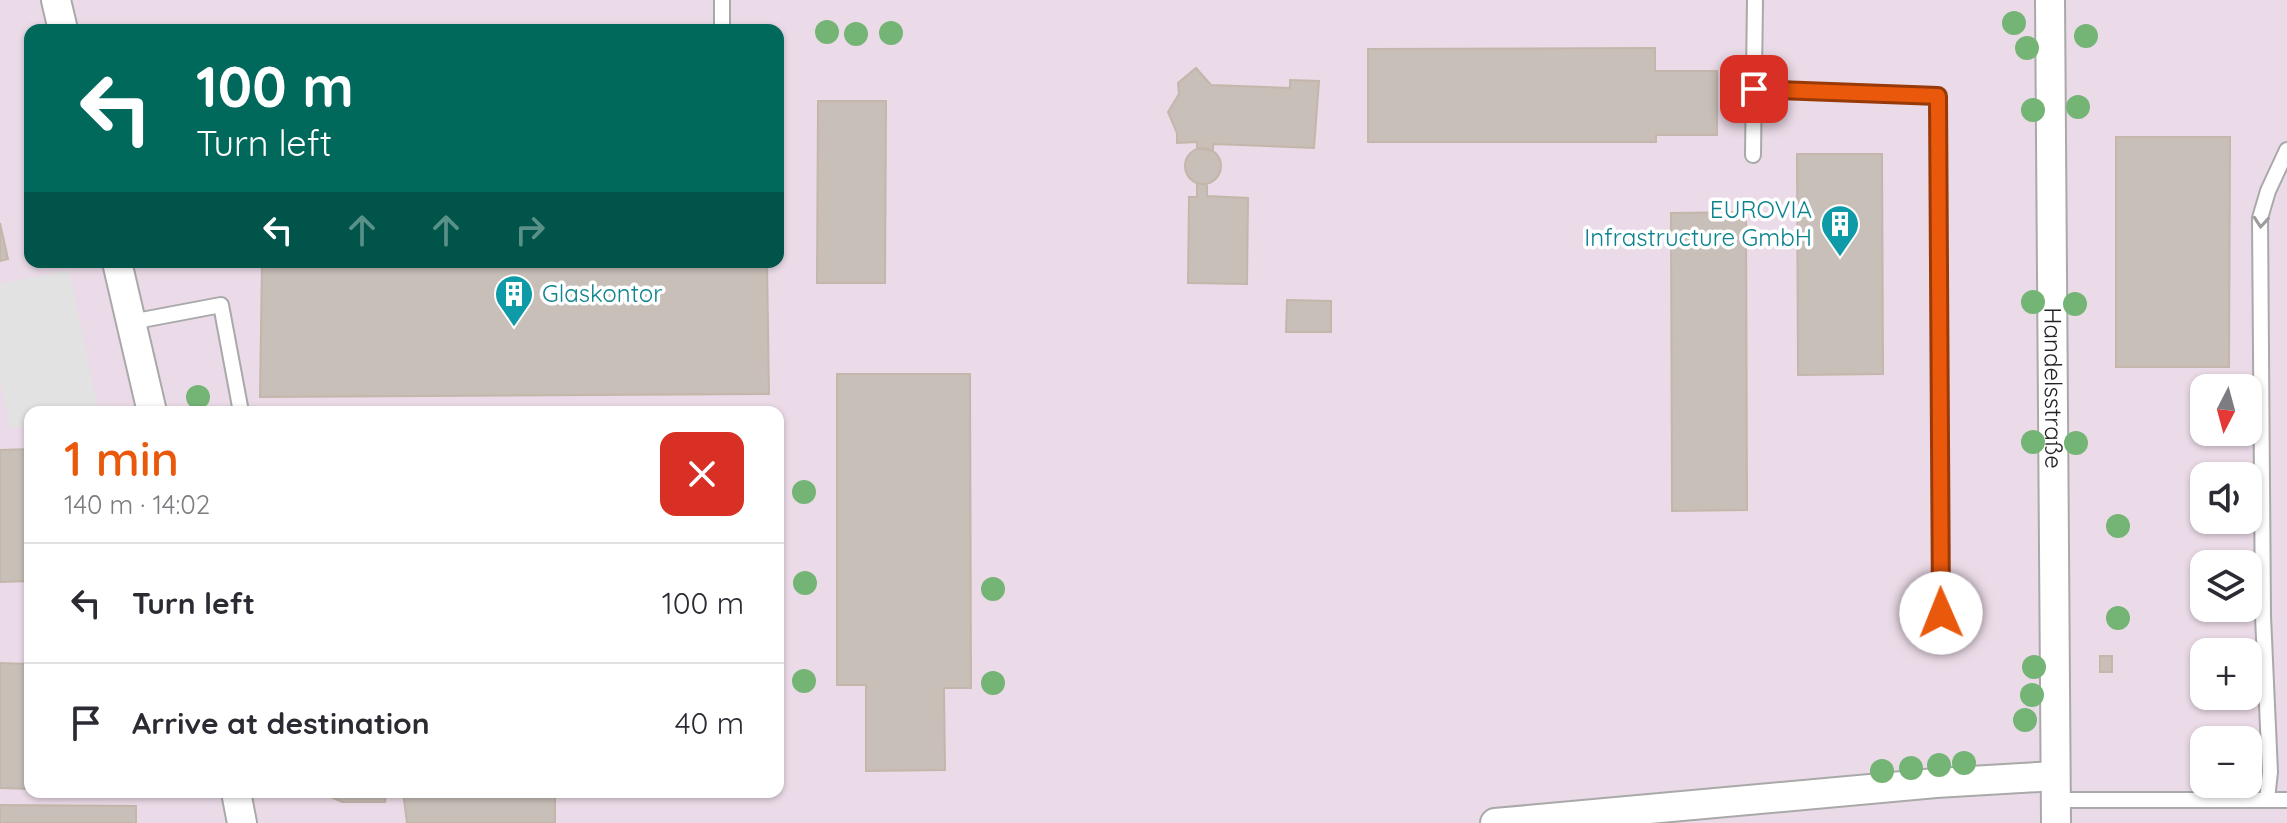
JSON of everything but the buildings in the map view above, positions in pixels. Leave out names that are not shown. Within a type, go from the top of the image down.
[{"type":"street","points":[[56,0],[62,24]]},
{"type":"street","name":"Handelsstraße","points":[[2050,0],[2055,799]]},
{"type":"street","points":[[118,268],[151,406]]},
{"type":"street","points":[[1495,823],[1921,784],[2055,799]]},
{"type":"street","points":[[237,798],[242,823]]},
{"type":"lane","points":[[722,0],[722,24]]},
{"type":"lane","points":[[1753,155],[1755,0]]},
{"type":"lane","points":[[1754,89],[1938,96],[1941,613]]},
{"type":"lane","points":[[2267,799],[2270,772],[2263,616],[2260,218],[2268,191],[2287,150]]},
{"type":"lane","points":[[131,322],[221,305],[240,406]]},
{"type":"lane","points":[[2055,799],[2287,800]]},
{"type":"shaded area","points":[[0,0],[2287,0],[2287,823],[0,823]]},
{"type":"shaded area","points":[[69,270],[97,406],[24,406],[24,426],[11,429],[0,382],[0,284]]},
{"type":"place","name":"EUROVIA Infrastructure GmbH","points":[[1840,258]]},
{"type":"place","name":"Glaskontor","points":[[514,328]]},
{"type":"route","points":[[1754,89],[1938,96],[1941,613]]}]
